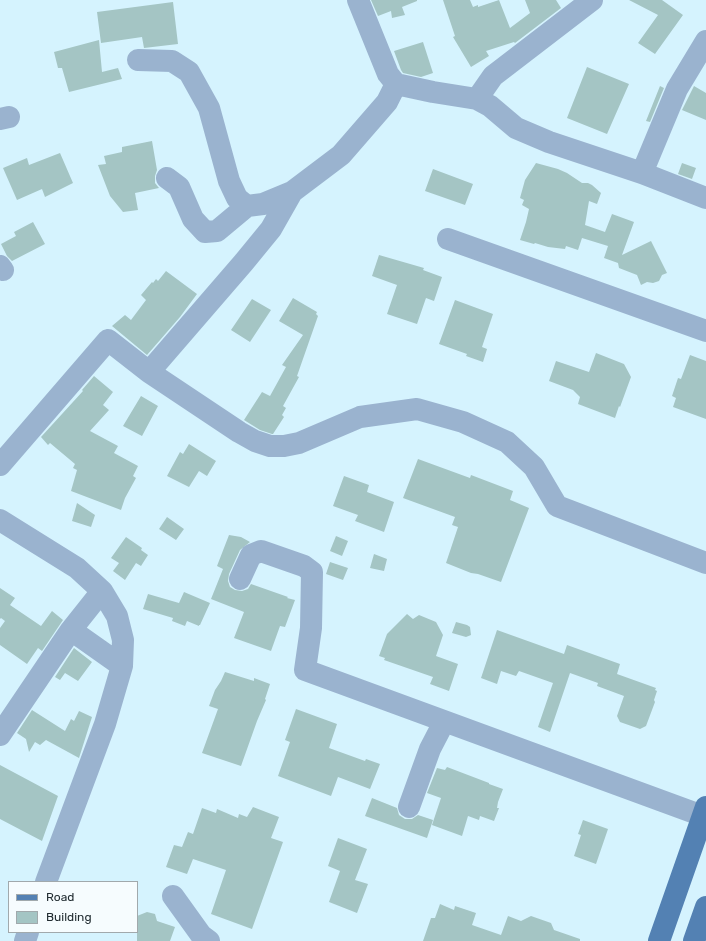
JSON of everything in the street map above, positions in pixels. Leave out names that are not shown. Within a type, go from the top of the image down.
[{"type":"main road","points":[[659,941],[704,812]]},
{"type":"main road","points":[[694,941],[706,906]]},
{"type":"street","points":[[358,0],[388,74],[396,84],[477,99],[490,106],[516,128],[549,142],[706,198]]},
{"type":"street","points":[[477,99],[493,76],[592,0]]},
{"type":"street","points":[[642,174],[677,89],[706,41]]},
{"type":"street","points":[[138,60],[172,61],[190,72],[209,108],[229,181],[237,198],[247,206]]},
{"type":"street","points":[[167,178],[179,187],[193,219],[205,232],[217,232],[247,206],[263,204],[292,192],[340,155],[387,102],[396,84]]},
{"type":"street","points":[[149,372],[271,230],[292,192]]},
{"type":"street","points":[[448,239],[706,331]]},
{"type":"street","points":[[0,465],[108,340],[149,372],[238,432],[255,441],[270,446],[284,446],[299,443],[360,417],[417,409],[463,422],[507,442],[534,467],[557,506],[706,562]]},
{"type":"street","points":[[0,520],[77,568],[102,592],[117,616],[123,640],[122,666],[105,724],[46,881]]},
{"type":"street","points":[[240,579],[251,555],[261,551],[304,566],[312,572],[311,628],[305,670],[444,722],[704,812]]},
{"type":"street","points":[[0,735],[71,630],[102,592]]},
{"type":"street","points":[[71,630],[122,666]]},
{"type":"street","points":[[409,807],[430,749],[444,722]]},
{"type":"street","points":[[172,896],[201,935],[209,941]]},
{"type":"building","points":[[371,0],[417,1],[402,7],[405,15],[392,18],[391,11],[378,16]]},
{"type":"building","points":[[443,0],[470,0],[473,7],[478,5],[478,7],[499,0],[510,28],[530,13],[525,0],[556,0],[561,8],[515,43],[514,42],[486,51],[489,56],[471,67],[453,37],[455,36]]},
{"type":"building","points":[[629,0],[662,0],[683,15],[655,54],[638,43],[658,15]]},
{"type":"building","points":[[173,2],[178,44],[144,48],[142,37],[101,43],[97,12]]},
{"type":"building","points":[[99,40],[102,72],[118,68],[122,79],[69,92],[62,68],[58,68],[54,52]]},
{"type":"building","points":[[423,42],[433,73],[421,77],[403,73],[394,51]]},
{"type":"building","points":[[587,67],[629,84],[607,134],[567,118]]},
{"type":"building","points":[[660,86],[664,88],[650,122],[646,121]]},
{"type":"building","points":[[694,86],[706,93],[706,120],[682,110]]},
{"type":"building","points":[[152,141],[157,170],[155,183],[159,188],[135,193],[138,210],[123,212],[110,196],[98,165],[106,164],[104,156],[122,152],[122,147]]},
{"type":"building","points":[[60,153],[73,183],[45,197],[42,189],[17,200],[3,168],[27,158],[29,165]]},
{"type":"building","points":[[536,163],[558,169],[582,183],[592,185],[601,193],[597,204],[589,201],[585,225],[605,232],[612,214],[634,222],[622,255],[651,241],[667,273],[662,275],[659,281],[653,283],[647,282],[641,285],[637,275],[619,268],[618,263],[604,258],[608,246],[582,238],[578,250],[566,246],[565,249],[548,247],[520,240],[529,209],[522,205],[524,200],[520,198],[525,180]]},
{"type":"building","points":[[682,163],[696,168],[692,179],[678,174]]},
{"type":"building","points":[[433,169],[473,184],[465,205],[425,191]]},
{"type":"building","points":[[33,222],[45,244],[12,261],[7,256],[1,244],[16,236],[14,232]]},
{"type":"building","points":[[379,255],[424,268],[423,270],[442,277],[434,301],[426,298],[417,324],[387,314],[397,285],[372,276]]},
{"type":"building","points":[[166,271],[197,294],[180,317],[147,355],[112,326],[125,315],[131,320],[146,300],[141,295],[152,282],[153,283],[156,279],[158,281]]},
{"type":"building","points":[[293,298],[317,312],[316,314],[318,316],[297,376],[299,377],[283,406],[286,408],[282,415],[284,417],[272,434],[260,430],[244,420],[262,392],[270,396],[286,367],[282,365],[303,335],[279,321]]},
{"type":"building","points":[[252,299],[271,310],[250,342],[231,330]]},
{"type":"building","points":[[455,300],[493,314],[482,347],[487,349],[483,362],[466,356],[467,354],[439,344]]},
{"type":"building","points":[[596,353],[624,364],[631,377],[615,418],[578,404],[580,397],[573,390],[549,381],[556,361],[589,372]]},
{"type":"building","points":[[690,355],[706,361],[706,419],[673,407],[676,398],[672,396],[678,378],[681,379]]},
{"type":"building","points":[[94,376],[113,392],[103,405],[109,410],[90,431],[118,446],[114,453],[138,466],[133,476],[136,478],[125,498],[121,510],[71,491],[77,470],[73,468],[75,464],[50,443],[48,445],[41,437],[83,391],[82,390]]},
{"type":"building","points":[[141,396],[158,406],[142,436],[123,426]]},
{"type":"building","points":[[189,444],[216,461],[207,476],[199,471],[189,487],[167,476],[180,452],[183,454]]},
{"type":"building","points":[[418,459],[470,478],[471,475],[513,491],[510,500],[529,508],[501,582],[471,573],[446,563],[458,527],[452,525],[455,517],[403,498]]},
{"type":"building","points":[[344,476],[369,485],[367,492],[394,502],[384,532],[355,521],[358,515],[333,506]]},
{"type":"building","points":[[77,503],[95,515],[91,527],[72,521]]},
{"type":"building","points":[[167,517],[184,529],[176,540],[159,529]]},
{"type":"building","points":[[229,535],[241,537],[250,542],[240,550],[229,574],[228,581],[230,587],[235,590],[242,591],[248,589],[251,584],[295,600],[285,627],[280,626],[271,651],[234,638],[244,612],[211,599],[223,569],[217,566]]},
{"type":"building","points":[[336,536],[348,541],[342,556],[330,551]]},
{"type":"building","points":[[126,537],[142,548],[141,550],[148,555],[141,566],[136,563],[125,580],[113,571],[119,563],[111,558]]},
{"type":"building","points":[[374,554],[387,559],[384,571],[370,568]]},
{"type":"building","points":[[330,562],[348,568],[343,580],[326,574]]},
{"type":"building","points":[[0,588],[15,598],[10,605],[41,626],[52,611],[63,620],[42,651],[38,648],[27,664],[0,645],[0,628],[5,621],[1,618],[0,619]]},
{"type":"building","points":[[184,592],[210,603],[199,626],[187,621],[185,626],[172,621],[173,618],[143,609],[148,594],[179,603]]},
{"type":"building","points":[[407,614],[413,619],[419,615],[436,622],[443,635],[436,656],[458,664],[449,691],[430,684],[433,677],[384,660],[385,658],[379,656],[387,634]]},
{"type":"building","points":[[456,622],[470,627],[471,635],[466,637],[452,633]]},
{"type":"building","points":[[497,630],[564,654],[567,645],[620,664],[617,674],[656,688],[655,690],[657,691],[654,700],[655,702],[646,726],[640,729],[620,722],[617,716],[624,696],[597,686],[598,683],[570,673],[550,732],[538,727],[553,683],[519,671],[516,676],[501,671],[497,684],[481,678]]},
{"type":"building","points":[[74,648],[92,662],[78,681],[65,673],[60,680],[55,677]]},
{"type":"building","points":[[225,672],[254,681],[254,678],[270,684],[265,699],[266,700],[241,766],[202,753],[218,709],[209,706],[215,690]]},
{"type":"building","points":[[296,709],[337,724],[329,748],[365,761],[366,759],[380,764],[370,789],[338,777],[331,796],[278,776],[290,742],[285,740]]},
{"type":"building","points":[[32,710],[65,731],[71,719],[74,721],[79,711],[92,717],[79,758],[46,740],[40,745],[35,742],[29,752],[26,739],[17,733]]},
{"type":"building","points":[[0,765],[58,796],[42,841],[0,819]]},
{"type":"building","points":[[447,767],[503,789],[498,802],[497,808],[499,808],[494,821],[480,816],[479,820],[468,816],[462,836],[432,825],[441,798],[427,793],[437,768],[445,770]]},
{"type":"building","points":[[372,798],[397,808],[399,815],[405,819],[412,819],[418,815],[433,820],[427,838],[365,816]]},
{"type":"building","points":[[253,807],[279,817],[271,838],[283,842],[252,929],[211,914],[226,870],[193,859],[187,874],[166,867],[174,845],[182,847],[188,832],[193,834],[202,808],[216,813],[217,809],[238,818],[239,814],[247,817]]},
{"type":"building","points":[[583,820],[608,829],[596,864],[574,856],[581,835],[578,834]]},
{"type":"building","points":[[338,838],[367,849],[355,880],[368,884],[357,913],[329,902],[340,871],[328,866]]},
{"type":"building","points":[[440,904],[454,910],[455,906],[476,913],[472,925],[501,935],[508,916],[521,921],[531,916],[551,923],[554,930],[580,939],[580,941],[423,941],[431,918],[435,918]]},
{"type":"building","points":[[147,912],[155,914],[157,921],[175,927],[170,941],[137,941],[138,916]]}]
